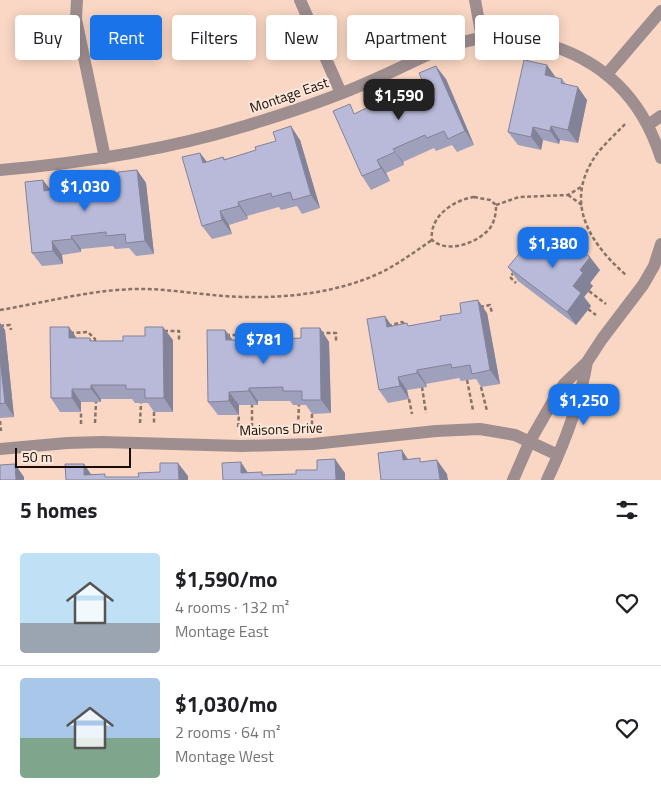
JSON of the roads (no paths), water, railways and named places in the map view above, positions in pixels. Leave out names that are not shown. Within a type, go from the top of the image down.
[{"type":"street","points":[[77,0],[76,19],[104,158]]},
{"type":"street","points":[[300,0],[340,93]]},
{"type":"street","points":[[476,0],[478,15]]},
{"type":"street","points":[[607,74],[661,11]]},
{"type":"street","name":"Montage East","points":[[0,170],[104,158],[218,134],[277,116],[373,81],[436,50],[475,40]]},
{"type":"street","name":"Montage East","points":[[559,48],[594,65],[607,74],[628,95],[648,125],[661,158]]},
{"type":"street","points":[[648,125],[661,116]]},
{"type":"street","points":[[513,480],[530,441],[564,384],[587,362],[643,285],[660,253]]},
{"type":"street","points":[[547,480],[582,391],[587,362]]},
{"type":"street","name":"Maisons Drive","points":[[0,449],[102,442],[242,446],[313,444],[459,429],[498,431],[515,435],[558,455]]}]
